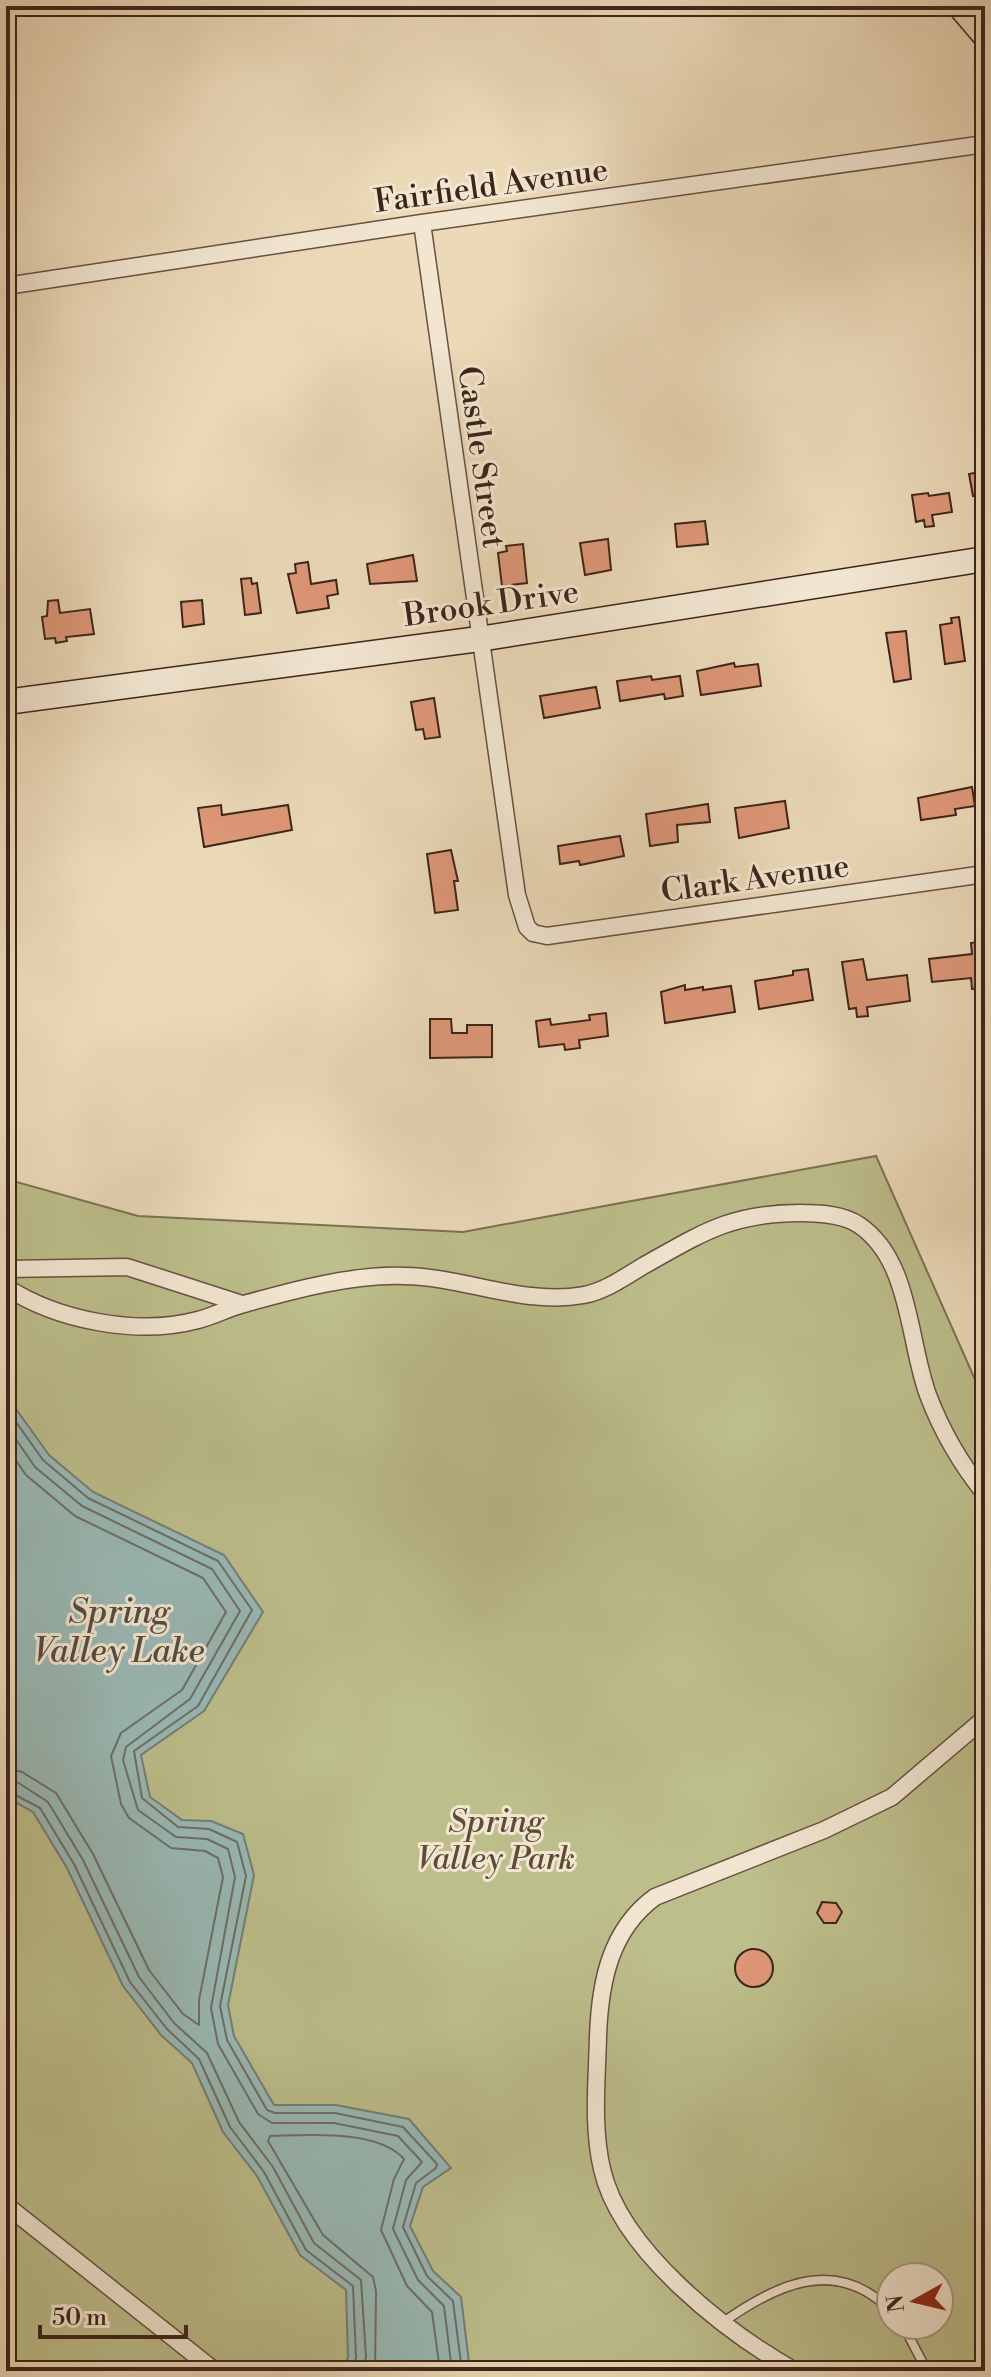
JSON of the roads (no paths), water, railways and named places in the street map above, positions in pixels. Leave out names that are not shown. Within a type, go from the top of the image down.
[{"type":"main road","points":[[961,6],[985,34]]},
{"type":"street","name":"Fairfield Avenue","points":[[6,286],[422,223],[985,144]]},
{"type":"street","name":"Castle Street","points":[[422,223],[517,895],[527,927],[533,933]]},
{"type":"street","name":"Brook Drive","points":[[6,702],[479,639],[985,559]]},
{"type":"street","name":"Clark Avenue","points":[[533,933],[547,936],[985,874]]},
{"type":"street","points":[[6,1287],[21,1297],[66,1314],[108,1323],[153,1326],[197,1320],[242,1304],[315,1288],[402,1275],[539,1298],[565,1298],[606,1288],[722,1223],[755,1214],[839,1216],[857,1223],[872,1236],[895,1271],[927,1391],[939,1422],[952,1449],[985,1494]]},
{"type":"street","points":[[6,1269],[127,1267],[242,1304]]},
{"type":"street","points":[[795,2371],[721,2323],[634,2233],[617,2208],[604,2177],[597,2137],[599,2020],[611,1951],[637,1910],[655,1897],[824,1830],[892,1797],[985,1718]]},
{"type":"street","points":[[6,2205],[215,2371]]},
{"type":"lane","points":[[721,2323],[761,2295],[783,2285],[808,2281],[846,2283],[875,2296]]},
{"type":"lane","points":[[911,2341],[927,2371]]},
{"type":"water","name":"Spring Valley Lake","points":[[6,1395],[49,1455],[93,1492],[224,1555],[263,1612],[204,1711],[141,1755],[150,1797],[182,1820],[211,1821],[243,1834],[254,1875],[228,2005],[234,2036],[274,2105],[336,2105],[409,2119],[451,2168],[423,2187],[410,2226],[433,2271],[461,2297],[470,2371],[341,2371],[348,2358],[346,2290],[300,2255],[257,2176],[223,2132],[192,2063],[161,2035],[123,1986],[67,1868],[33,1812],[6,1797]]},
{"type":"park label","name":"Spring Valley Park","points":[[496,1840]]}]
